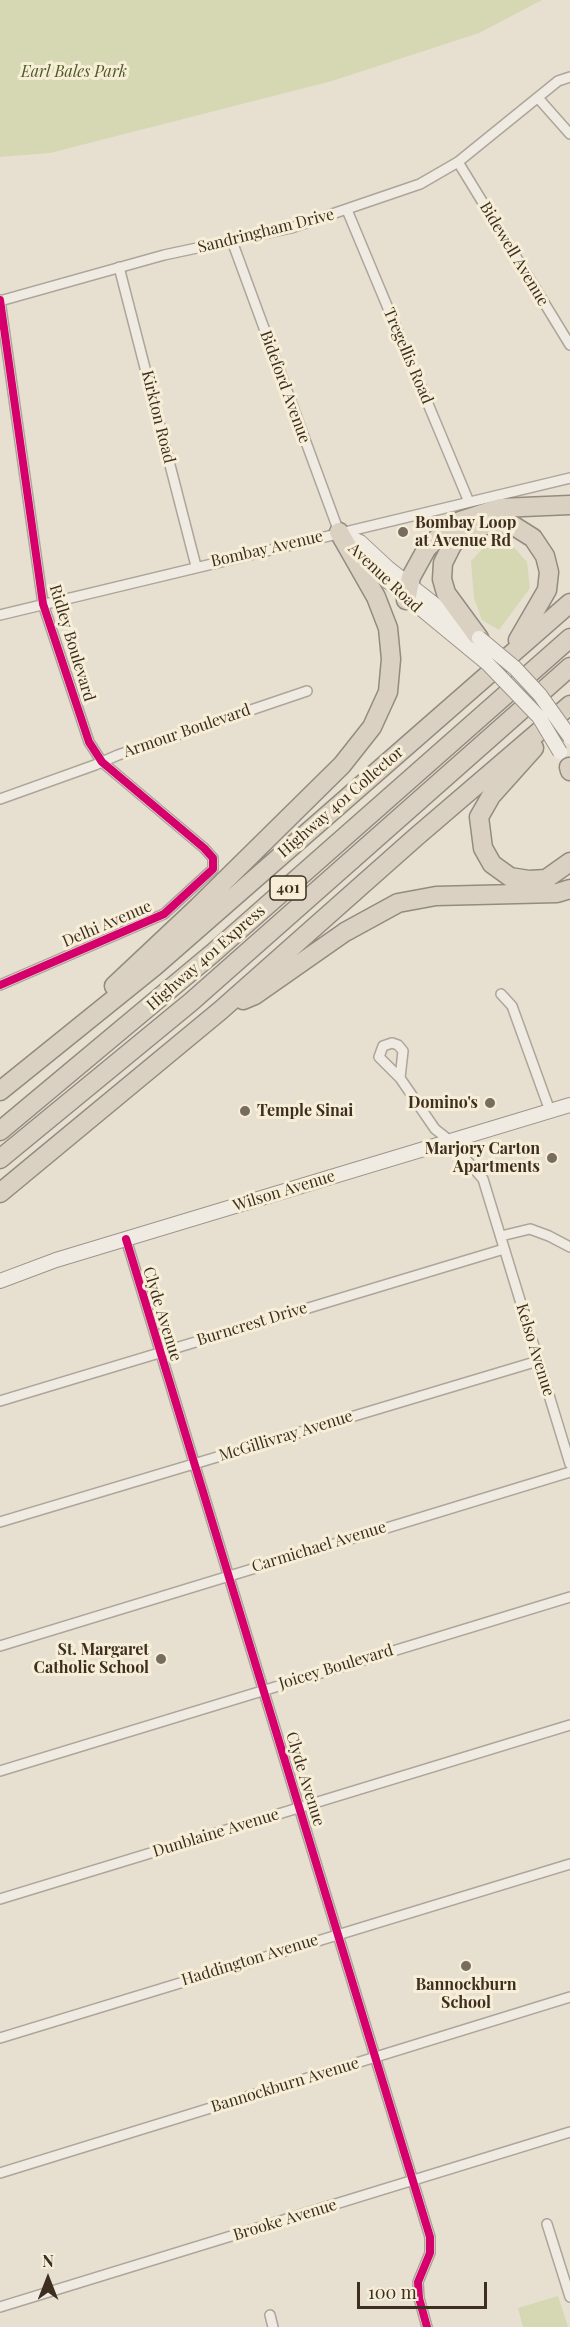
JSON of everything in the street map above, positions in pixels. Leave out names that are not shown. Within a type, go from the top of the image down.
[{"type":"highway","points":[[407,592],[427,548],[446,530],[460,521],[500,508],[570,505]]},
{"type":"highway","points":[[474,644],[446,593],[442,579],[443,563],[452,545],[462,534],[474,528],[495,523],[514,526],[533,538],[545,556],[549,572],[547,590],[523,634],[488,674]]},
{"type":"highway","points":[[71,1035],[107,992],[198,907],[342,765],[372,727],[388,692],[391,659],[388,628],[374,593],[339,532]]},
{"type":"highway","name":"Highway 401 Collector","points":[[0,1091],[155,966],[570,603]]},
{"type":"highway","name":"Highway 401 Express","points":[[0,1131],[238,931],[570,638]]},
{"type":"highway","name":"Highway 401 Express","points":[[0,1159],[191,1002],[570,666]]},
{"type":"highway","points":[[0,1193],[227,1005],[416,837],[570,705]]},
{"type":"highway","points":[[553,720],[542,740],[491,796],[479,817],[481,837],[492,864],[510,877],[529,880],[546,879],[570,862]]},
{"type":"highway","points":[[227,1005],[255,995],[345,932],[398,903],[436,896],[556,893],[570,889]]},
{"type":"main road","name":"Avenue Road","points":[[339,532],[360,542],[407,592],[474,644],[521,675],[570,737]]},
{"type":"main road","name":"Avenue Road","points":[[474,644],[487,663],[533,711],[567,765]]},
{"type":"main road","name":"Wilson Avenue","points":[[0,1281],[56,1260],[570,1105]]},
{"type":"street","name":"Sandringham Drive","points":[[0,301],[119,267],[291,228],[420,184],[458,162],[539,99],[558,81],[570,77]]},
{"type":"street","points":[[539,99],[570,134]]},
{"type":"street","name":"Bidewell Avenue","points":[[458,162],[570,345]]},
{"type":"street","name":"Tregellis Road","points":[[347,210],[470,502]]},
{"type":"street","name":"Bideford Avenue","points":[[232,241],[339,532]]},
{"type":"street","name":"Kirkton Road","points":[[119,267],[196,566]]},
{"type":"street","name":"Ridley Boulevard","points":[[0,301],[43,604],[89,742],[102,762],[204,848],[213,858],[213,869]]},
{"type":"street","name":"Bombay Avenue","points":[[0,615],[196,566],[570,478]]},
{"type":"street","name":"Armour Boulevard","points":[[0,799],[118,755],[307,691]]},
{"type":"street","name":"Delhi Avenue","points":[[0,985],[164,914],[213,869]]},
{"type":"street","points":[[501,994],[512,1006],[550,1111]]},
{"type":"street","points":[[400,1078],[435,1128],[449,1140],[483,1179],[501,1236],[530,1229],[570,1247]]},
{"type":"street","name":"Kelso Avenue","points":[[501,1236],[570,1464]]},
{"type":"street","name":"Clyde Avenue","points":[[126,1239],[262,1690],[339,1933],[374,2058],[431,2242],[430,2253],[418,2282],[419,2298],[427,2327]]},
{"type":"street","name":"Burncrest Drive","points":[[0,1401],[504,1249]]},
{"type":"street","name":"McGillivray Avenue","points":[[0,1522],[538,1360]]},
{"type":"street","name":"Carmichael Avenue","points":[[0,1646],[570,1472]]},
{"type":"street","name":"Joicey Boulevard","points":[[0,1771],[570,1597]]},
{"type":"street","name":"Dunblaine Avenue","points":[[0,1899],[570,1725]]},
{"type":"street","name":"Haddington Avenue","points":[[0,2038],[570,1864]]},
{"type":"street","name":"Bannockburn Avenue","points":[[0,2173],[570,1997]]},
{"type":"street","name":"Brooke Avenue","points":[[0,2307],[570,2132]]},
{"type":"street","points":[[547,2224],[570,2297]]},
{"type":"street","points":[[270,2315],[273,2327]]},
{"type":"green space","name":"Earl Bales Park","points":[[0,0],[542,0],[479,33],[332,81],[50,153],[0,157]]},
{"type":"green space","points":[[512,545],[527,562],[530,588],[499,630],[482,620],[474,598],[471,561],[483,548]]},
{"type":"green space","points":[[558,2296],[568,2327],[523,2327],[518,2308]]},
{"type":"cycle path","points":[[0,300],[43,604],[89,742],[102,762],[204,848],[213,858],[213,869],[164,914],[0,985]]},
{"type":"cycle path","points":[[126,1239],[430,2237],[430,2253],[418,2282],[419,2298],[427,2327]]},
{"type":"place","name":"Bombay Loop at Avenue Rd","points":[[403,532]]},
{"type":"place","name":"Domino's","points":[[490,1103]]},
{"type":"place","name":"Temple Sinai","points":[[245,1111]]},
{"type":"place","name":"Marjory Carton Apartments","points":[[552,1158]]},
{"type":"place","name":"St. Margaret Catholic School","points":[[161,1659]]},
{"type":"place","name":"Bannockburn School","points":[[466,1966]]}]
